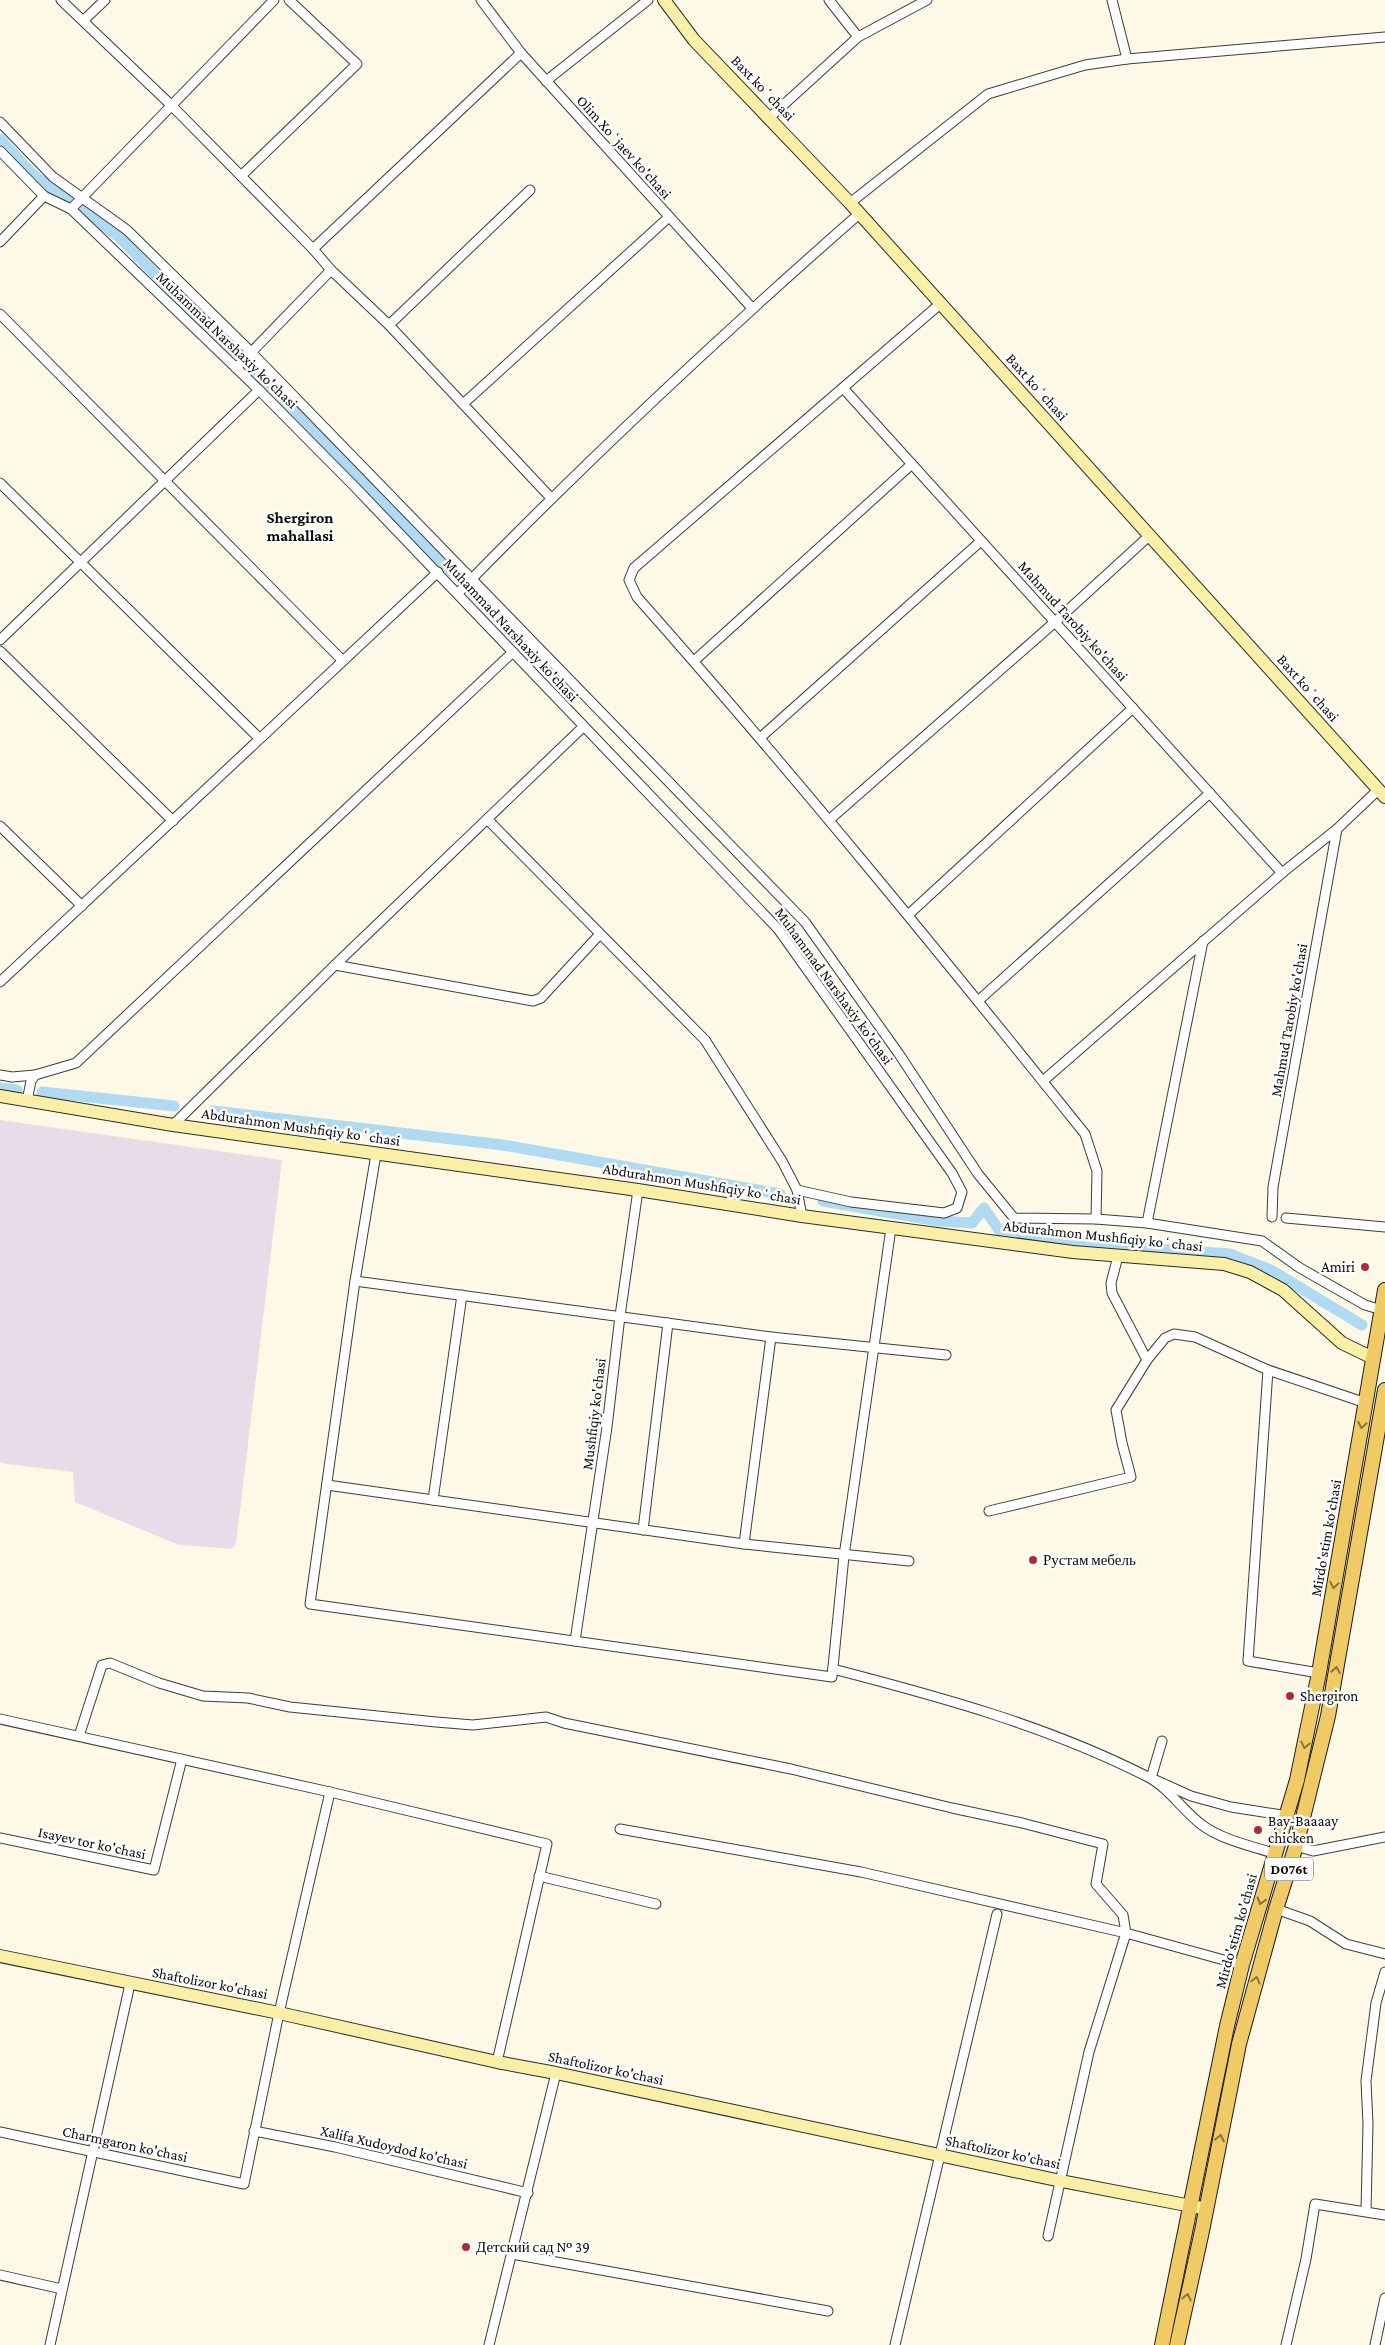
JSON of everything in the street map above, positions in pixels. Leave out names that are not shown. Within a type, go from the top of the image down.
[{"type":"main road","name":"Mirdo'stim ko'chasi","points":[[1162,2345],[1227,2026],[1242,1964],[1288,1816],[1319,1672],[1385,1290]]},
{"type":"main road","name":"D076t","points":[[1177,2345],[1207,2209],[1236,2059],[1276,1909],[1296,1846],[1328,1716],[1385,1390]]},
{"type":"main road","points":[[1278,1848],[1296,1846]]},
{"type":"street","points":[[61,0],[171,105],[313,249],[331,270],[389,325],[551,498]]},
{"type":"street","points":[[84,20],[105,0]]},
{"type":"street","points":[[71,209],[274,0]]},
{"type":"street","points":[[241,176],[356,64],[289,0]]},
{"type":"street","name":"Olim Xoʻjaev ko'chasi","points":[[481,0],[521,53],[752,308]]},
{"type":"street","points":[[546,81],[648,0]]},
{"type":"street","name":"Baxt koʻchasi","points":[[664,0],[694,40],[850,203],[1382,794]]},
{"type":"street","points":[[829,0],[858,37]]},
{"type":"street","points":[[769,118],[858,37],[927,0]]},
{"type":"street","points":[[1112,0],[1127,59]]},
{"type":"street","points":[[850,203],[988,94],[1085,65],[1127,59],[1385,37]]},
{"type":"street","points":[[313,249],[521,53]]},
{"type":"street","points":[[0,122],[53,177],[81,199],[127,230],[251,352],[804,922],[899,1054],[978,1174],[1014,1218],[1096,1219],[1147,1223],[1262,1241],[1300,1268],[1365,1305],[1382,1310]]},
{"type":"street","name":"Muhammad Narshaxiy ko'chasi","points":[[0,151],[44,196],[71,209],[260,390],[438,572],[583,727],[778,929],[952,1173],[962,1192],[957,1208],[944,1213],[852,1202],[797,1190]]},
{"type":"street","points":[[389,325],[530,190]]},
{"type":"street","points":[[0,242],[44,196]]},
{"type":"street","points":[[458,593],[551,498],[752,308],[859,214]]},
{"type":"street","points":[[463,404],[669,217]]},
{"type":"street","points":[[236,368],[331,270]]},
{"type":"street","points":[[940,304],[634,568],[629,580],[631,589],[829,820],[1085,1134],[1097,1171],[1096,1219]]},
{"type":"street","points":[[0,314],[343,661]]},
{"type":"street","name":"Mahmud Tarobiy ko'chasi","points":[[843,388],[1282,872]]},
{"type":"street","points":[[0,640],[260,390]]},
{"type":"street","points":[[694,661],[912,464]]},
{"type":"street","points":[[0,483],[260,738]]},
{"type":"street","points":[[829,820],[1055,622],[1149,536]]},
{"type":"street","points":[[760,738],[981,541]]},
{"type":"street","points":[[0,982],[438,572]]},
{"type":"street","points":[[0,651],[173,821]]},
{"type":"street","points":[[0,1075],[12,1077],[35,1075],[76,1063],[513,652]]},
{"type":"street","points":[[908,915],[1133,708]]},
{"type":"street","points":[[173,1125],[335,965],[583,727]]},
{"type":"street","points":[[978,1002],[1210,793]]},
{"type":"street","points":[[1043,1082],[1282,872],[1382,794]]},
{"type":"street","points":[[487,819],[705,1040],[782,1161],[797,1190],[802,1216]]},
{"type":"street","points":[[0,826],[82,906]]},
{"type":"street","name":"Mahmud Tarobiy ko'chasi","points":[[1272,1217],[1274,1188],[1337,829]]},
{"type":"street","points":[[335,965],[533,1001],[541,998],[600,934]]},
{"type":"street","points":[[1147,1223],[1203,941]]},
{"type":"street","points":[[27,1101],[31,1081],[35,1075]]},
{"type":"street","name":"Abdurahmon Mushfiqiy koʻchasi","points":[[0,1096],[173,1125],[638,1190],[802,1216],[1073,1252],[1224,1264],[1250,1272],[1283,1290],[1342,1343],[1373,1358]]},
{"type":"street","points":[[376,1154],[355,1281],[310,1604],[832,1677],[844,1556],[890,1228]]},
{"type":"street","name":"Mushfiqiy ko'chasi","points":[[575,1641],[607,1427],[620,1316],[638,1190]]},
{"type":"street","points":[[1286,1218],[1385,1227]]},
{"type":"street","points":[[1118,1256],[1111,1283],[1112,1294],[1147,1360]]},
{"type":"street","points":[[355,1281],[771,1337],[946,1355]]},
{"type":"street","points":[[432,1500],[462,1295]]},
{"type":"street","points":[[643,1530],[668,1323]]},
{"type":"street","points":[[989,1512],[1131,1477],[1122,1444],[1116,1410],[1147,1360],[1165,1338],[1174,1334],[1195,1337],[1268,1370],[1366,1403]]},
{"type":"street","points":[[744,1544],[771,1337]]},
{"type":"street","points":[[1268,1370],[1248,1661],[1319,1672]]},
{"type":"street","points":[[327,1485],[744,1544],[844,1556],[909,1561]]},
{"type":"street","points":[[79,1736],[97,1675],[102,1665],[110,1663],[159,1683],[203,1696],[248,1698],[290,1707],[473,1725],[546,1717],[564,1723],[791,1769],[1103,1844],[1096,1884],[1123,1915],[1126,1933],[1089,2052],[1048,2236]]},
{"type":"street","points":[[833,1669],[951,1700],[1064,1738],[1191,1796],[1230,1807],[1288,1816]]},
{"type":"street","points":[[0,1719],[330,1792],[547,1844],[497,2062]]},
{"type":"street","points":[[1151,1778],[1162,1741]]},
{"type":"street","name":"Isayev tor ko'chasi","points":[[0,1838],[154,1870],[182,1759]]},
{"type":"street","points":[[1151,1778],[1203,1826],[1222,1835],[1278,1848]]},
{"type":"street","points":[[254,2131],[278,2013],[330,1792]]},
{"type":"street","points":[[620,1829],[836,1867],[1126,1933],[1242,1964]]},
{"type":"street","points":[[1296,1846],[1313,1851],[1385,1837]]},
{"type":"street","points":[[539,1876],[656,1904]]},
{"type":"street","points":[[1276,1909],[1310,1921],[1346,1944],[1385,1954]]},
{"type":"street","points":[[895,2345],[997,1914]]},
{"type":"street","name":"Shaftolizor ko'chasi","points":[[0,1956],[278,2013],[497,2062],[556,2073],[1061,2182],[1207,2209]]},
{"type":"street","points":[[1366,2212],[1368,2133],[1366,2081],[1376,2003],[1385,1972]]},
{"type":"street","points":[[50,2345],[130,1984]]},
{"type":"street","points":[[489,2345],[528,2193],[556,2073]]},
{"type":"street","name":"Charmgaron ko'chasi","points":[[0,2132],[244,2184],[254,2131]]},
{"type":"street","name":"Xalifa Xudoydod ko'chasi","points":[[254,2131],[335,2147],[528,2193]]},
{"type":"street","points":[[1286,2345],[1306,2259],[1315,2204],[1385,2215]]},
{"type":"street","points":[[512,2254],[828,2310]]},
{"type":"street","points":[[0,2275],[62,2289]]},
{"type":"street","points":[[1374,2345],[1385,2298]]},
{"type":"shaded area","points":[[0,1120],[282,1160],[236,1544],[232,1549],[179,1545],[75,1502],[73,1472],[0,1463]]},
{"type":"waterway","points":[[0,139],[32,174],[119,237],[190,310],[236,353]]},
{"type":"waterway","points":[[250,366],[451,571]]},
{"type":"waterway","points":[[0,1088],[17,1090]]},
{"type":"waterway","points":[[42,1092],[174,1106]]},
{"type":"waterway","points":[[213,1111],[503,1145],[780,1194]]},
{"type":"waterway","points":[[823,1201],[938,1221],[972,1223],[984,1208],[1001,1233],[1115,1246],[1230,1254],[1271,1270],[1362,1325]]},
{"type":"place","name":"Amiri","points":[[1365,1267]]},
{"type":"place","name":"Рустам мебель","points":[[1033,1560]]},
{"type":"place","name":"Shergiron","points":[[1290,1696]]},
{"type":"place","name":"Bay-Baaaay chicken","points":[[1258,1830]]},
{"type":"place","name":"Детский сад № 39","points":[[466,2247]]},
{"type":"district","name":"Shergiron mahallasi","points":[[300,526]]}]
